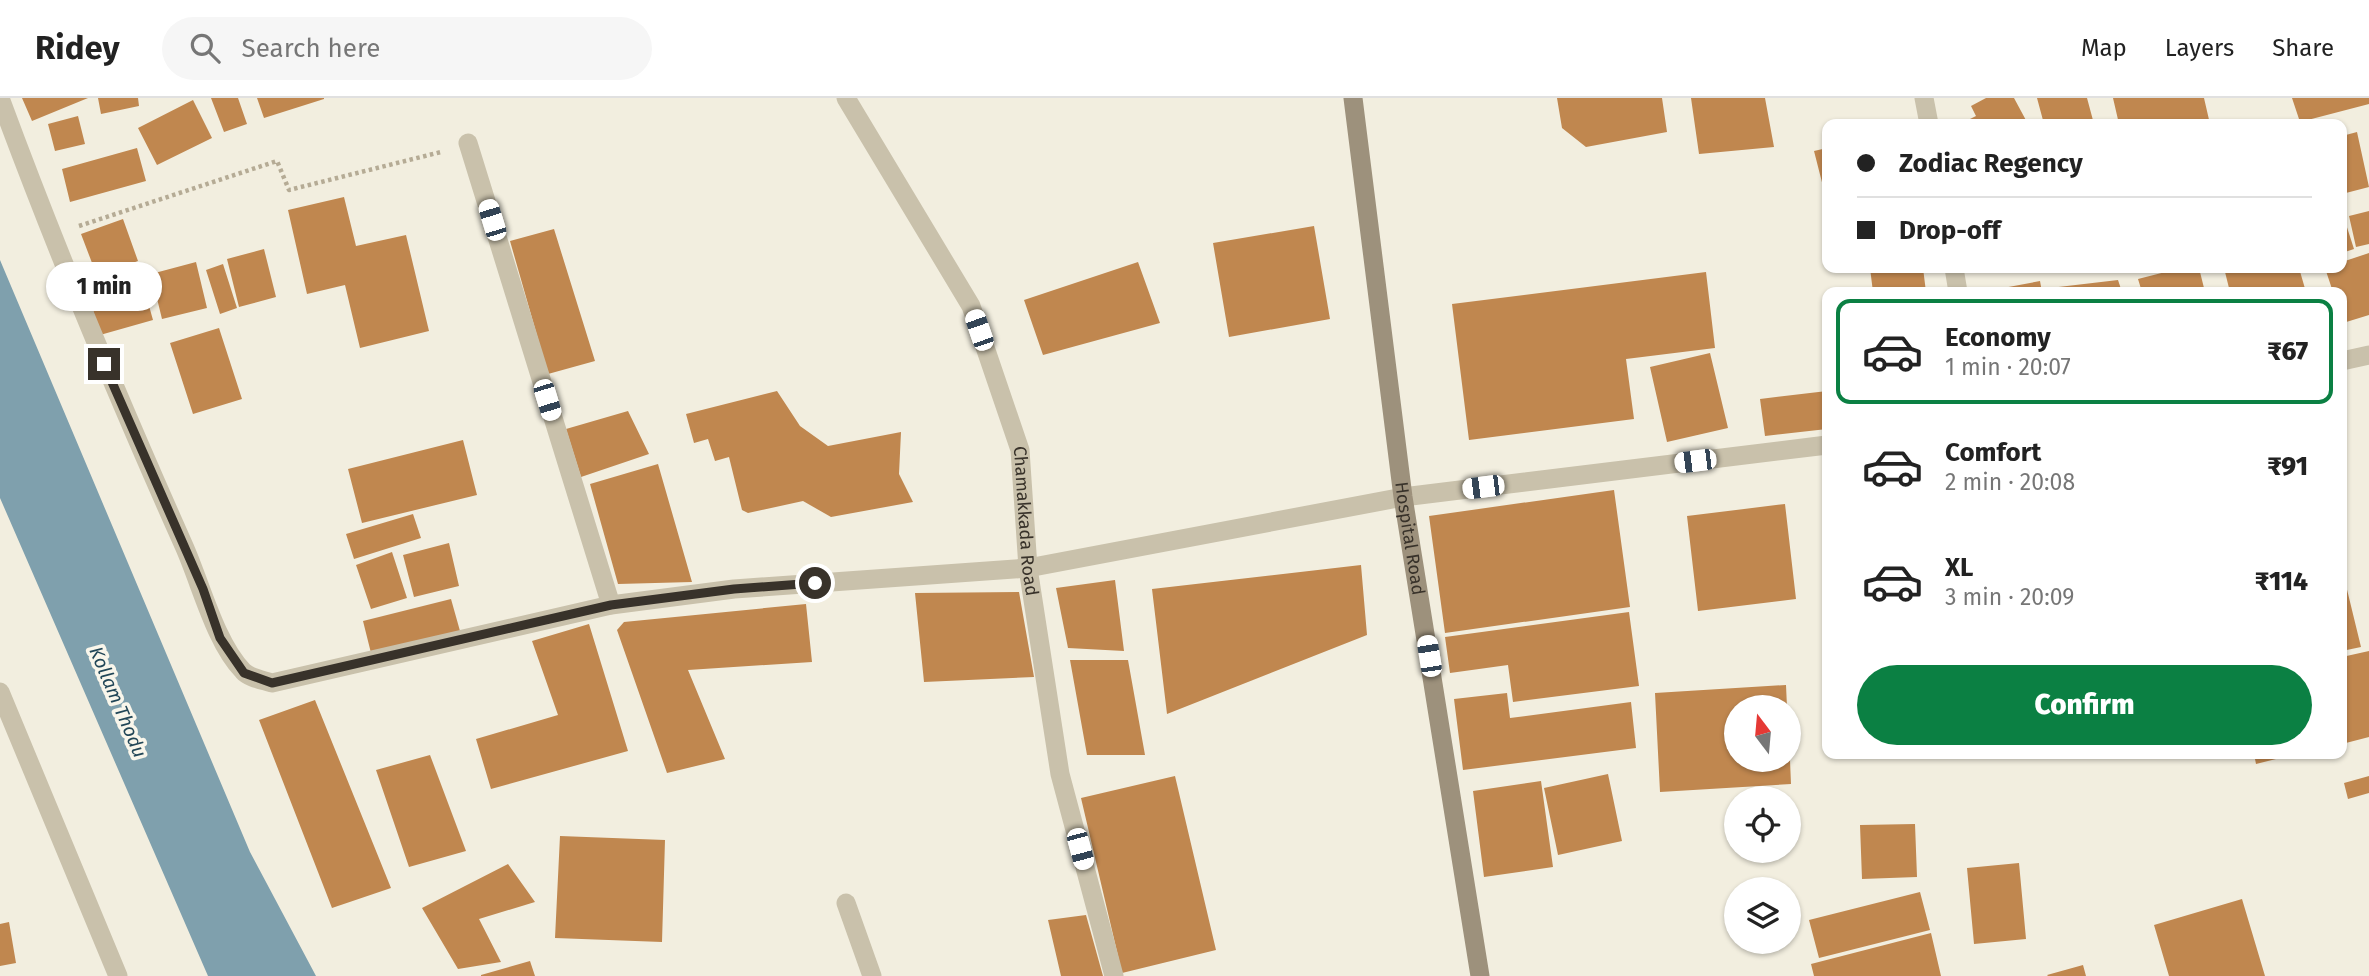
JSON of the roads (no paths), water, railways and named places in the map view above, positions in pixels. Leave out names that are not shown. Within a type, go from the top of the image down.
[{"type":"main road","name":"Hospital Road","points":[[1353,98],[1403,496],[1480,976]]},
{"type":"street","points":[[0,98],[51,236],[114,390],[203,589],[220,638],[244,673],[272,683],[611,605],[734,589],[1028,568],[1403,496],[1822,446]]},
{"type":"street","name":"Chamakkada Road","points":[[846,98],[971,306],[1020,450],[1028,568],[1059,774],[1114,976]]},
{"type":"street","points":[[1924,98],[1928,119]]},
{"type":"street","points":[[468,143],[611,605]]},
{"type":"street","points":[[2347,360],[2369,355]]},
{"type":"street","points":[[0,692],[118,976]]},
{"type":"street","points":[[846,902],[872,976]]},
{"type":"water","name":"Kollam Thodu","points":[[0,260],[250,852],[316,976],[208,976],[0,498]]}]
